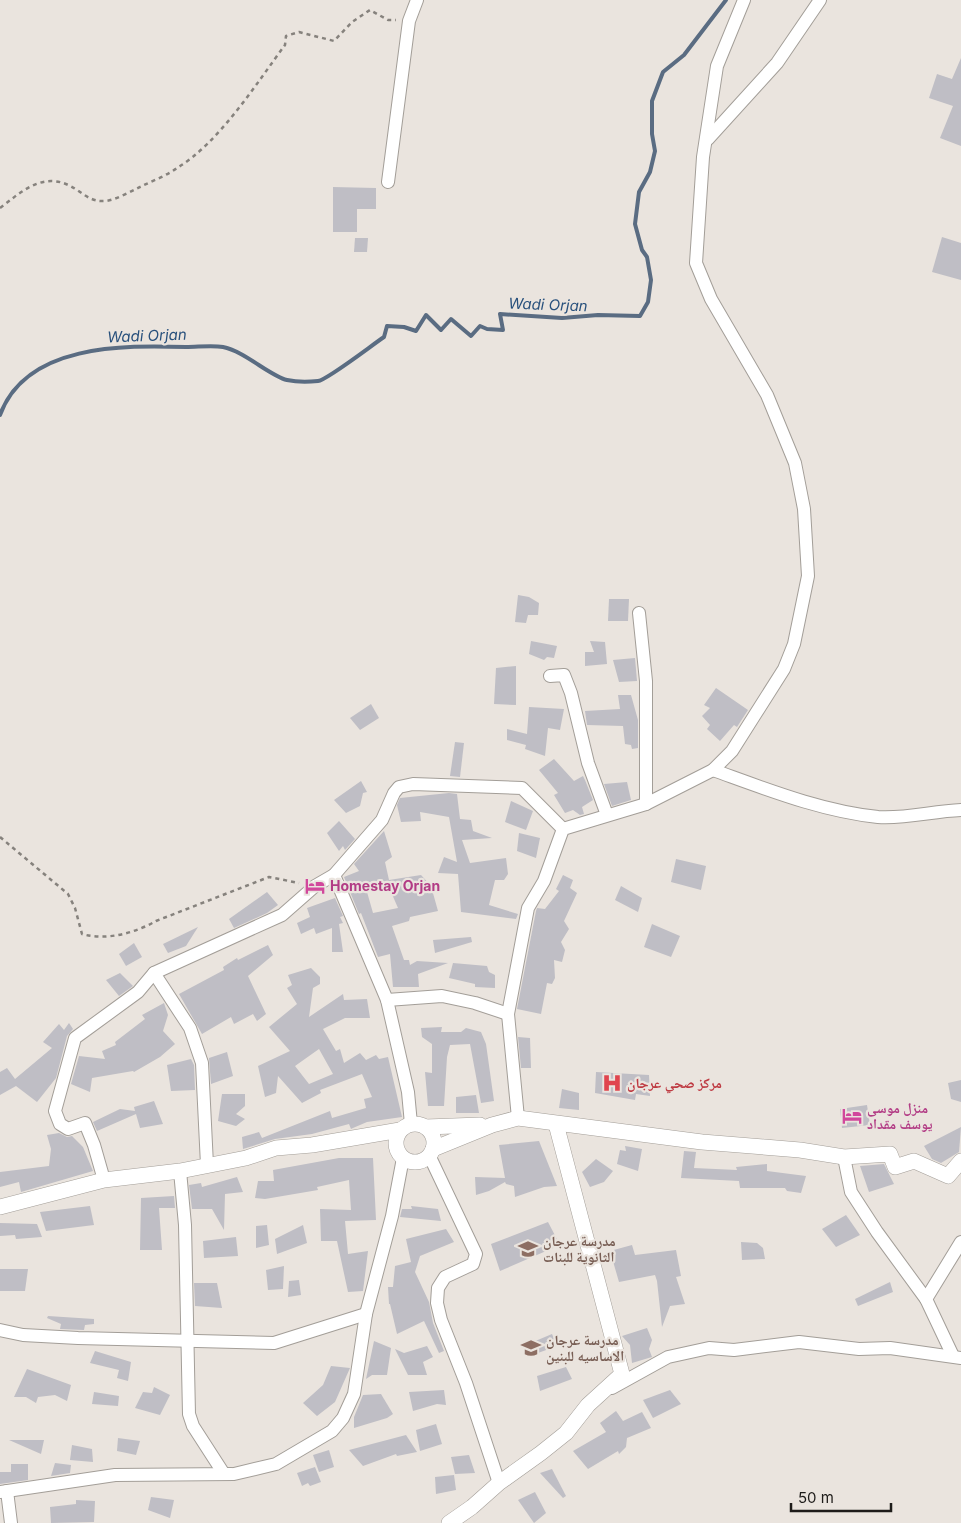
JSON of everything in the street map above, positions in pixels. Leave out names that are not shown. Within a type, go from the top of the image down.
[{"type":"street","points":[[388,182],[409,21],[417,0]]},
{"type":"street","points":[[563,829],[646,804],[713,770],[732,752],[784,669],[794,644],[808,576],[804,510],[795,463],[767,395],[711,299],[696,263],[703,157],[708,139],[717,66],[744,0]]},
{"type":"street","points":[[708,139],[777,63],[820,0]]},
{"type":"street","points":[[639,613],[646,681],[646,804]]},
{"type":"street","points":[[550,676],[564,675],[571,693],[588,762],[607,815]]},
{"type":"street","points":[[713,770],[761,788],[835,809],[866,815],[903,817],[940,811],[961,810]]},
{"type":"street","points":[[104,1180],[94,1145],[85,1123],[68,1129],[60,1124],[54,1111],[75,1038],[138,992],[154,973],[282,915],[315,886],[334,875],[382,820],[394,792],[400,787],[413,784],[522,788],[563,829]]},
{"type":"street","points":[[518,1118],[508,1014],[528,908],[544,881],[563,829]]},
{"type":"street","points":[[334,875],[387,1000],[408,1092],[413,1127],[434,1141],[431,1152],[476,1254],[473,1264],[445,1277],[438,1288],[438,1303],[441,1320],[466,1383],[499,1483]]},
{"type":"street","points":[[154,973],[190,1028],[202,1063],[207,1165]]},
{"type":"street","points":[[387,1000],[442,996],[475,1002],[508,1014]]},
{"type":"street","points":[[0,1207],[104,1180],[180,1171],[246,1158],[276,1148],[312,1145],[413,1127],[492,1124],[518,1118],[702,1142],[800,1150],[844,1157],[890,1154],[895,1167],[914,1161],[948,1176],[961,1161]]},
{"type":"street","points":[[413,1127],[397,1136],[396,1148],[403,1158],[417,1162],[431,1152],[492,1124]]},
{"type":"street","points":[[449,1523],[472,1508],[499,1483],[566,1433],[588,1405],[622,1374],[556,1124]]},
{"type":"street","points":[[844,1157],[851,1192],[877,1232],[926,1299],[957,1357]]},
{"type":"street","points":[[12,1523],[4,1491],[115,1475],[234,1474],[276,1464],[332,1431],[343,1418],[354,1394],[366,1314],[392,1216],[403,1158]]},
{"type":"street","points":[[180,1171],[185,1225],[189,1414],[193,1426],[224,1474]]},
{"type":"street","points":[[926,1299],[961,1242]]},
{"type":"street","points":[[0,1330],[32,1335],[188,1342],[274,1343],[366,1314]]},
{"type":"street","points":[[604,1392],[668,1357],[709,1348],[734,1350],[799,1342],[860,1349],[890,1348],[957,1357]]},
{"type":"path","points":[[0,208],[31,184],[50,180],[70,184],[94,201],[106,201],[116,198],[178,168],[202,150],[247,97],[284,45],[286,36],[299,32],[334,41],[352,22],[370,10],[388,20],[409,21]]},
{"type":"path","points":[[0,837],[68,894],[75,908],[82,934],[93,937],[112,936],[143,928],[156,921],[269,877],[315,886]]},
{"type":"building","points":[[961,58],[961,146],[940,138],[953,106],[929,98],[937,74],[952,79]]},
{"type":"building","points":[[333,187],[376,188],[376,209],[357,209],[357,232],[333,232]]},
{"type":"building","points":[[942,237],[961,243],[961,280],[932,272]]},
{"type":"building","points":[[355,238],[368,238],[367,252],[354,252]]},
{"type":"building","points":[[518,595],[529,597],[539,603],[538,615],[528,615],[526,623],[515,622]]},
{"type":"building","points":[[609,599],[629,599],[628,621],[608,621]]},
{"type":"building","points":[[531,641],[557,646],[554,658],[547,657],[544,660],[529,654]]},
{"type":"building","points":[[590,641],[605,642],[607,664],[585,666],[585,652],[594,652]]},
{"type":"building","points":[[635,658],[637,681],[619,682],[613,660]]},
{"type":"building","points":[[516,666],[516,705],[494,704],[496,668]]},
{"type":"building","points":[[716,688],[748,710],[737,727],[734,725],[720,741],[707,729],[710,725],[702,716],[710,708],[704,705]]},
{"type":"building","points":[[618,695],[631,695],[638,720],[638,748],[632,749],[631,745],[625,744],[623,726],[587,725],[585,711],[620,709]]},
{"type":"building","points":[[371,704],[379,718],[360,730],[350,718]]},
{"type":"building","points":[[529,707],[564,709],[560,730],[548,728],[545,756],[525,749],[526,745],[507,740],[507,729],[527,734]]},
{"type":"building","points":[[455,742],[464,743],[460,777],[450,776]]},
{"type":"building","points":[[554,759],[574,781],[583,776],[593,800],[582,807],[584,814],[580,815],[573,810],[565,813],[554,795],[558,793],[539,770]]},
{"type":"building","points":[[361,781],[367,792],[363,793],[360,806],[346,813],[334,800]]},
{"type":"building","points":[[627,782],[631,800],[612,806],[604,784]]},
{"type":"building","points":[[449,793],[457,794],[460,819],[471,820],[473,831],[492,838],[462,840],[470,863],[506,858],[508,874],[504,880],[495,880],[489,905],[518,914],[516,919],[461,912],[458,874],[438,873],[444,857],[457,862],[449,817],[420,812],[421,821],[401,822],[397,805],[400,798]]},
{"type":"building","points":[[511,801],[533,811],[526,830],[505,822]]},
{"type":"building","points":[[339,821],[355,839],[345,850],[343,846],[339,851],[327,833]]},
{"type":"building","points":[[384,831],[392,857],[385,862],[389,880],[421,875],[431,886],[438,911],[410,917],[409,921],[392,926],[404,960],[409,960],[410,965],[417,961],[448,963],[418,974],[419,987],[393,987],[390,954],[378,957],[361,913],[359,914],[344,877],[359,871],[354,864]],"holes":[[[388,885],[398,908],[373,913],[367,892]]]},
{"type":"building","points":[[519,833],[540,838],[536,858],[517,851]]},
{"type":"building","points":[[676,859],[706,866],[701,890],[671,882]]},
{"type":"building","points":[[563,875],[573,880],[570,888],[577,893],[564,921],[569,929],[561,942],[565,950],[562,962],[554,960],[555,978],[552,984],[547,983],[541,1014],[517,1009],[537,908],[545,909],[559,891],[556,889]]},
{"type":"building","points":[[621,886],[642,898],[638,912],[615,900]]},
{"type":"building","points":[[267,892],[278,905],[267,913],[234,928],[229,919]]},
{"type":"building","points":[[335,898],[343,916],[340,917],[343,923],[339,924],[343,952],[332,952],[332,928],[316,934],[314,928],[301,934],[297,923],[310,917],[307,908]]},
{"type":"building","points":[[652,924],[680,936],[671,957],[644,947]]},
{"type":"building","points":[[198,927],[186,946],[168,953],[163,944]]},
{"type":"building","points":[[471,937],[472,942],[435,953],[433,940]]},
{"type":"building","points":[[134,943],[142,957],[126,966],[119,954]]},
{"type":"building","points":[[268,945],[273,955],[248,976],[266,1014],[257,1021],[253,1014],[234,1024],[231,1017],[202,1034],[179,994],[224,970],[223,967],[237,958],[238,960]]},
{"type":"building","points":[[453,963],[487,966],[489,972],[495,975],[495,988],[475,987],[475,984],[449,978]]},
{"type":"building","points":[[311,968],[320,977],[320,984],[313,988],[309,1017],[343,994],[344,1000],[367,999],[370,1018],[345,1018],[323,1029],[336,1051],[340,1049],[344,1063],[360,1053],[366,1060],[376,1055],[379,1059],[388,1057],[402,1117],[367,1122],[351,1129],[349,1124],[312,1134],[275,1139],[243,1149],[242,1137],[259,1132],[262,1138],[330,1111],[332,1118],[366,1108],[364,1099],[372,1097],[362,1074],[320,1090],[321,1093],[302,1103],[278,1076],[276,1093],[265,1097],[258,1066],[290,1051],[269,1027],[297,1004],[287,988],[292,985],[288,975]],"holes":[[[319,1049],[333,1074],[309,1084],[295,1066]]]},
{"type":"building","points":[[120,973],[133,986],[119,996],[106,980]]},
{"type":"building","points":[[164,1003],[168,1015],[163,1031],[175,1044],[160,1057],[134,1072],[92,1078],[90,1092],[71,1084],[79,1056],[105,1059],[102,1051],[116,1045],[115,1042],[145,1019],[142,1015]]},
{"type":"building","points":[[69,1023],[73,1029],[67,1036],[56,1078],[37,1102],[16,1086],[0,1095],[0,1072],[7,1068],[15,1079],[52,1048],[43,1042],[59,1024],[64,1030]]},
{"type":"building","points":[[442,1027],[441,1032],[461,1032],[466,1028],[481,1032],[486,1044],[494,1101],[481,1103],[470,1044],[450,1045],[447,1057],[444,1106],[428,1106],[425,1072],[432,1073],[432,1044],[422,1037],[421,1028]]},
{"type":"building","points":[[518,1037],[530,1038],[531,1068],[521,1068]]},
{"type":"building","points":[[227,1052],[233,1076],[211,1084],[209,1058]]},
{"type":"building","points":[[191,1059],[194,1065],[195,1090],[171,1091],[167,1065]]},
{"type":"building","points":[[596,1072],[649,1075],[650,1096],[636,1094],[635,1100],[595,1093]]},
{"type":"building","points":[[961,1080],[961,1102],[951,1099],[948,1083]]},
{"type":"building","points":[[562,1089],[579,1093],[579,1110],[559,1108]]},
{"type":"building","points":[[222,1094],[245,1094],[245,1106],[236,1114],[245,1119],[236,1126],[218,1121]]},
{"type":"building","points":[[476,1095],[479,1113],[456,1113],[456,1097]]},
{"type":"building","points":[[154,1101],[163,1124],[140,1128],[136,1114],[97,1131],[93,1122],[120,1109],[135,1111],[134,1107]]},
{"type":"building","points":[[867,1105],[870,1125],[842,1128],[840,1109]]},
{"type":"building","points":[[961,1127],[959,1152],[941,1163],[932,1159],[924,1146]]},
{"type":"building","points":[[59,1133],[67,1137],[72,1136],[83,1147],[93,1171],[21,1192],[19,1182],[0,1187],[0,1172],[49,1166],[51,1149],[47,1135]]},
{"type":"building","points":[[539,1141],[557,1186],[544,1187],[515,1197],[514,1186],[505,1182],[489,1191],[476,1195],[475,1177],[505,1178],[499,1145]]},
{"type":"building","points":[[625,1146],[642,1149],[638,1171],[617,1164],[620,1150],[626,1151]]},
{"type":"building","points":[[684,1151],[696,1152],[694,1168],[737,1170],[736,1167],[767,1164],[767,1171],[806,1176],[801,1193],[787,1191],[785,1188],[740,1188],[739,1181],[681,1178]]},
{"type":"building","points":[[339,1158],[373,1158],[376,1220],[345,1221],[348,1254],[368,1251],[363,1291],[348,1292],[337,1241],[321,1241],[320,1209],[351,1210],[349,1180],[317,1187],[318,1190],[265,1199],[255,1198],[258,1181],[274,1181],[273,1170]]},
{"type":"building","points":[[596,1159],[613,1171],[604,1182],[590,1187],[582,1172]]},
{"type":"building","points":[[884,1164],[894,1184],[869,1192],[860,1166]]},
{"type":"building","points":[[237,1177],[243,1192],[225,1194],[224,1230],[212,1209],[192,1209],[189,1185],[201,1183],[202,1187]]},
{"type":"building","points":[[174,1196],[175,1208],[159,1208],[162,1250],[140,1250],[141,1198]]},
{"type":"building","points":[[90,1206],[94,1225],[46,1231],[40,1212]]},
{"type":"building","points":[[411,1206],[438,1209],[441,1221],[400,1217],[402,1209],[412,1209]]},
{"type":"building","points":[[846,1215],[860,1235],[836,1247],[822,1229]]},
{"type":"building","points":[[548,1222],[560,1245],[500,1271],[491,1244]]},
{"type":"building","points":[[0,1223],[37,1224],[42,1237],[16,1239],[15,1235],[0,1236]]},
{"type":"building","points":[[267,1225],[269,1245],[256,1248],[256,1226]]},
{"type":"building","points":[[303,1225],[307,1243],[277,1254],[275,1239]]},
{"type":"building","points":[[446,1229],[454,1242],[420,1256],[415,1272],[429,1302],[433,1323],[444,1351],[439,1353],[424,1321],[397,1334],[389,1304],[388,1287],[393,1287],[395,1266],[411,1262],[406,1239]]},
{"type":"building","points":[[236,1237],[238,1256],[204,1258],[203,1241]]},
{"type":"building","points":[[741,1242],[757,1243],[763,1248],[765,1259],[742,1260]]},
{"type":"building","points":[[632,1245],[635,1255],[676,1250],[681,1276],[676,1277],[685,1304],[670,1306],[662,1327],[655,1275],[619,1282],[610,1251]]},
{"type":"building","points":[[284,1266],[283,1289],[268,1290],[266,1270]]},
{"type":"building","points":[[0,1269],[28,1269],[25,1291],[0,1291]]},
{"type":"building","points":[[299,1280],[301,1295],[288,1297],[289,1281]]},
{"type":"building","points":[[890,1282],[893,1292],[858,1306],[855,1299]]},
{"type":"building","points":[[194,1283],[217,1283],[222,1308],[195,1306]]},
{"type":"building","points":[[48,1316],[94,1319],[94,1324],[85,1325],[84,1330],[60,1329],[61,1324],[47,1318]]},
{"type":"building","points":[[647,1328],[652,1340],[649,1349],[652,1357],[632,1363],[630,1345],[622,1336]]},
{"type":"building","points":[[552,1334],[557,1346],[538,1353],[533,1342]]},
{"type":"building","points":[[374,1341],[391,1348],[387,1375],[372,1375],[366,1379]]},
{"type":"building","points":[[427,1346],[433,1357],[423,1362],[427,1375],[408,1375],[395,1349],[404,1353]]},
{"type":"building","points":[[95,1351],[131,1362],[128,1381],[117,1378],[119,1370],[90,1363]]},
{"type":"building","points":[[331,1366],[350,1368],[335,1402],[317,1416],[303,1403],[323,1385]]},
{"type":"building","points":[[566,1367],[572,1379],[540,1391],[537,1376]]},
{"type":"building","points":[[27,1369],[71,1385],[67,1401],[55,1395],[38,1397],[36,1403],[26,1397],[14,1397]]},
{"type":"building","points":[[154,1387],[170,1395],[160,1415],[135,1408],[143,1392],[152,1393]]},
{"type":"building","points":[[444,1390],[446,1405],[437,1404],[413,1411],[409,1392]]},
{"type":"building","points":[[670,1390],[681,1404],[653,1418],[643,1400]]},
{"type":"building","points":[[94,1392],[119,1396],[118,1406],[92,1404]]},
{"type":"building","points":[[381,1394],[393,1414],[387,1418],[354,1428],[354,1417],[363,1395]]},
{"type":"building","points":[[616,1411],[623,1421],[642,1412],[651,1428],[627,1438],[626,1447],[619,1454],[618,1451],[588,1469],[573,1451],[606,1432],[600,1423]]},
{"type":"building","points":[[436,1424],[442,1444],[420,1451],[416,1430]]},
{"type":"building","points":[[406,1435],[417,1452],[397,1456],[396,1454],[363,1466],[349,1450]]},
{"type":"building","points":[[118,1438],[140,1441],[136,1455],[117,1451]]},
{"type":"building","points":[[9,1440],[44,1440],[41,1454]]},
{"type":"building","points":[[72,1445],[92,1449],[93,1462],[70,1460]]},
{"type":"building","points":[[329,1450],[334,1467],[319,1472],[313,1455]]},
{"type":"building","points":[[469,1455],[475,1473],[455,1474],[451,1457]]},
{"type":"building","points":[[55,1463],[71,1465],[70,1473],[51,1476]]},
{"type":"building","points":[[11,1464],[28,1464],[28,1480],[0,1484],[0,1472],[11,1472]]},
{"type":"building","points":[[315,1467],[321,1482],[310,1486],[308,1483],[302,1486],[297,1473]]},
{"type":"building","points":[[552,1469],[566,1496],[563,1498],[540,1473]]},
{"type":"building","points":[[454,1475],[456,1490],[436,1494],[435,1477]]},
{"type":"building","points":[[535,1492],[546,1513],[534,1523],[518,1500]]},
{"type":"building","points":[[151,1497],[174,1500],[170,1518],[148,1510]]},
{"type":"building","points":[[76,1500],[95,1501],[94,1522],[51,1523],[50,1507],[76,1504]]},
{"type":"waterway","name":"Wadi Orjan","points":[[0,415],[13,392],[31,374],[54,362],[79,354],[106,349],[161,346],[223,347],[239,353],[280,378],[302,382],[323,379],[350,362],[384,337],[387,326],[404,327],[416,331],[426,315],[441,330],[451,319],[471,336],[480,326],[487,329],[503,330],[500,314],[562,318],[598,315],[640,316],[648,302],[651,280],[647,257],[642,250],[635,224],[639,192],[650,172],[655,151],[652,134],[652,101],[663,72],[684,55],[726,0]]},
{"type":"place","name":"Homestay Orjan","points":[[315,886]]},
{"type":"place","name":"مركز صحي عرجان","points":[[612,1083]]},
{"type":"place","name":"منزل موسى يوسف مقداد","points":[[852,1116]]},
{"type":"place","name":"مدرسة عرجان الثانوية للبنات","points":[[528,1249]]},
{"type":"place","name":"مدرسة عرجان الاساسيه للبنين","points":[[531,1348]]}]
